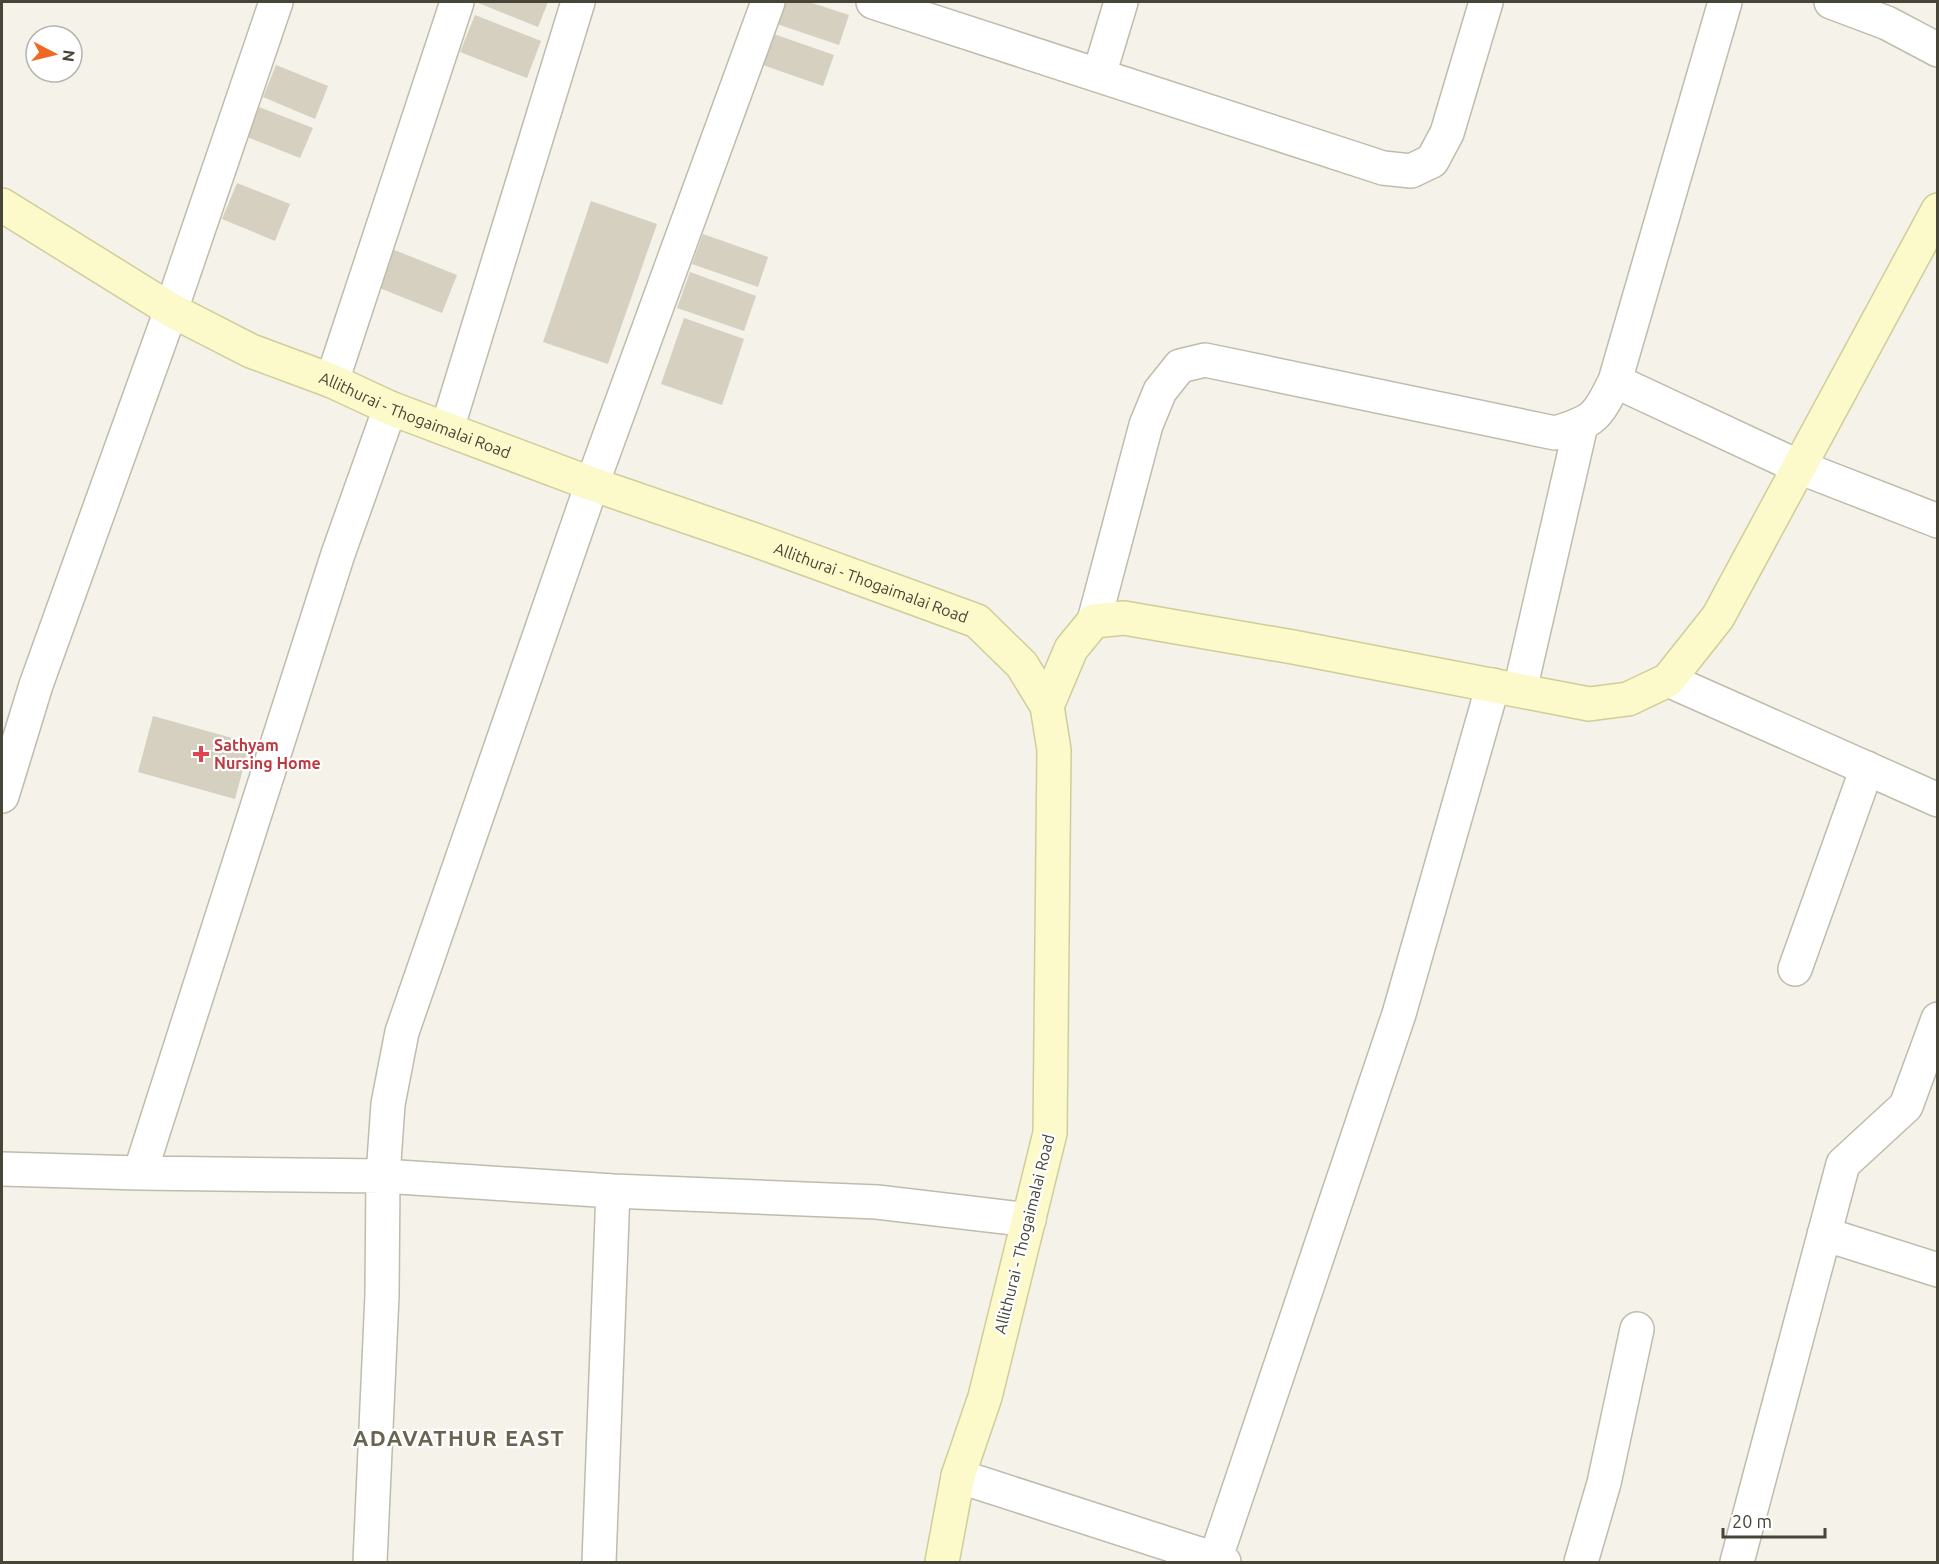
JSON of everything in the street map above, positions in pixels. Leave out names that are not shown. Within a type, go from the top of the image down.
[{"type":"main road","name":"Allithurai - Thogaimalai Road","points":[[2,205],[171,310],[251,351],[332,381],[390,408],[592,484],[755,540],[977,621],[1022,665],[1047,706],[1054,750],[1050,1133],[985,1397],[958,1476],[942,1563]]},
{"type":"main road","points":[[1047,706],[1071,649],[1094,621],[1124,618],[1589,704],[1628,699],[1668,680],[1718,617],[1799,467],[1933,230]]},
{"type":"street","points":[[2,796],[36,685],[171,310],[276,2]]},
{"type":"street","points":[[332,381],[457,2]]},
{"type":"street","points":[[447,429],[578,2]]},
{"type":"street","points":[[370,1563],[382,1295],[383,1176],[388,1104],[402,1032],[592,484],[768,2]]},
{"type":"street","points":[[873,2],[951,14],[1099,75],[1383,168],[1411,171],[1432,161],[1447,133],[1486,2]]},
{"type":"street","points":[[1099,75],[1122,2]]},
{"type":"street","points":[[1094,621],[1146,425],[1160,391],[1180,366],[1205,360],[1555,433],[1581,425],[1600,411],[1615,381],[1725,2]]},
{"type":"street","points":[[1831,2],[1890,12],[1938,50]]},
{"type":"street","points":[[1615,381],[1799,467],[1938,521]]},
{"type":"street","points":[[140,1173],[339,554],[390,408]]},
{"type":"street","points":[[958,1476],[1220,1561],[1507,688],[1581,425]]},
{"type":"street","points":[[1668,680],[1938,800]]},
{"type":"street","points":[[1795,969],[1867,768]]},
{"type":"street","points":[[1737,1563],[1843,1164],[1906,1106],[1938,1018]]},
{"type":"street","points":[[2,1169],[383,1176],[613,1191],[877,1202],[1029,1220]]},
{"type":"street","points":[[599,1563],[613,1191]]},
{"type":"street","points":[[1824,1234],[1938,1270]]},
{"type":"street","points":[[1581,1563],[1604,1483],[1637,1329]]},
{"type":"building","points":[[476,2],[548,2],[538,27]]},
{"type":"building","points":[[778,2],[809,2],[849,15],[839,45],[771,22]]},
{"type":"building","points":[[475,15],[541,41],[527,78],[460,52]]},
{"type":"building","points":[[768,32],[834,55],[823,86],[757,63]]},
{"type":"building","points":[[276,65],[328,86],[315,119],[263,97]]},
{"type":"building","points":[[259,107],[313,128],[300,158],[247,137]]},
{"type":"building","points":[[237,183],[290,204],[275,241],[222,219]]},
{"type":"building","points":[[591,201],[657,224],[608,364],[543,342]]},
{"type":"building","points":[[703,234],[768,257],[758,287],[692,264]]},
{"type":"building","points":[[392,249],[457,275],[442,313],[377,287]]},
{"type":"building","points":[[690,272],[756,296],[744,331],[677,308]]},
{"type":"building","points":[[684,318],[744,339],[722,405],[661,384]]},
{"type":"building","points":[[153,716],[250,743],[235,799],[138,772]]},
{"type":"place","name":"Sathyam Nursing Home","points":[[201,754]]},
{"type":"district","name":"ADAVATHUR EAST","points":[[459,1437]]}]
